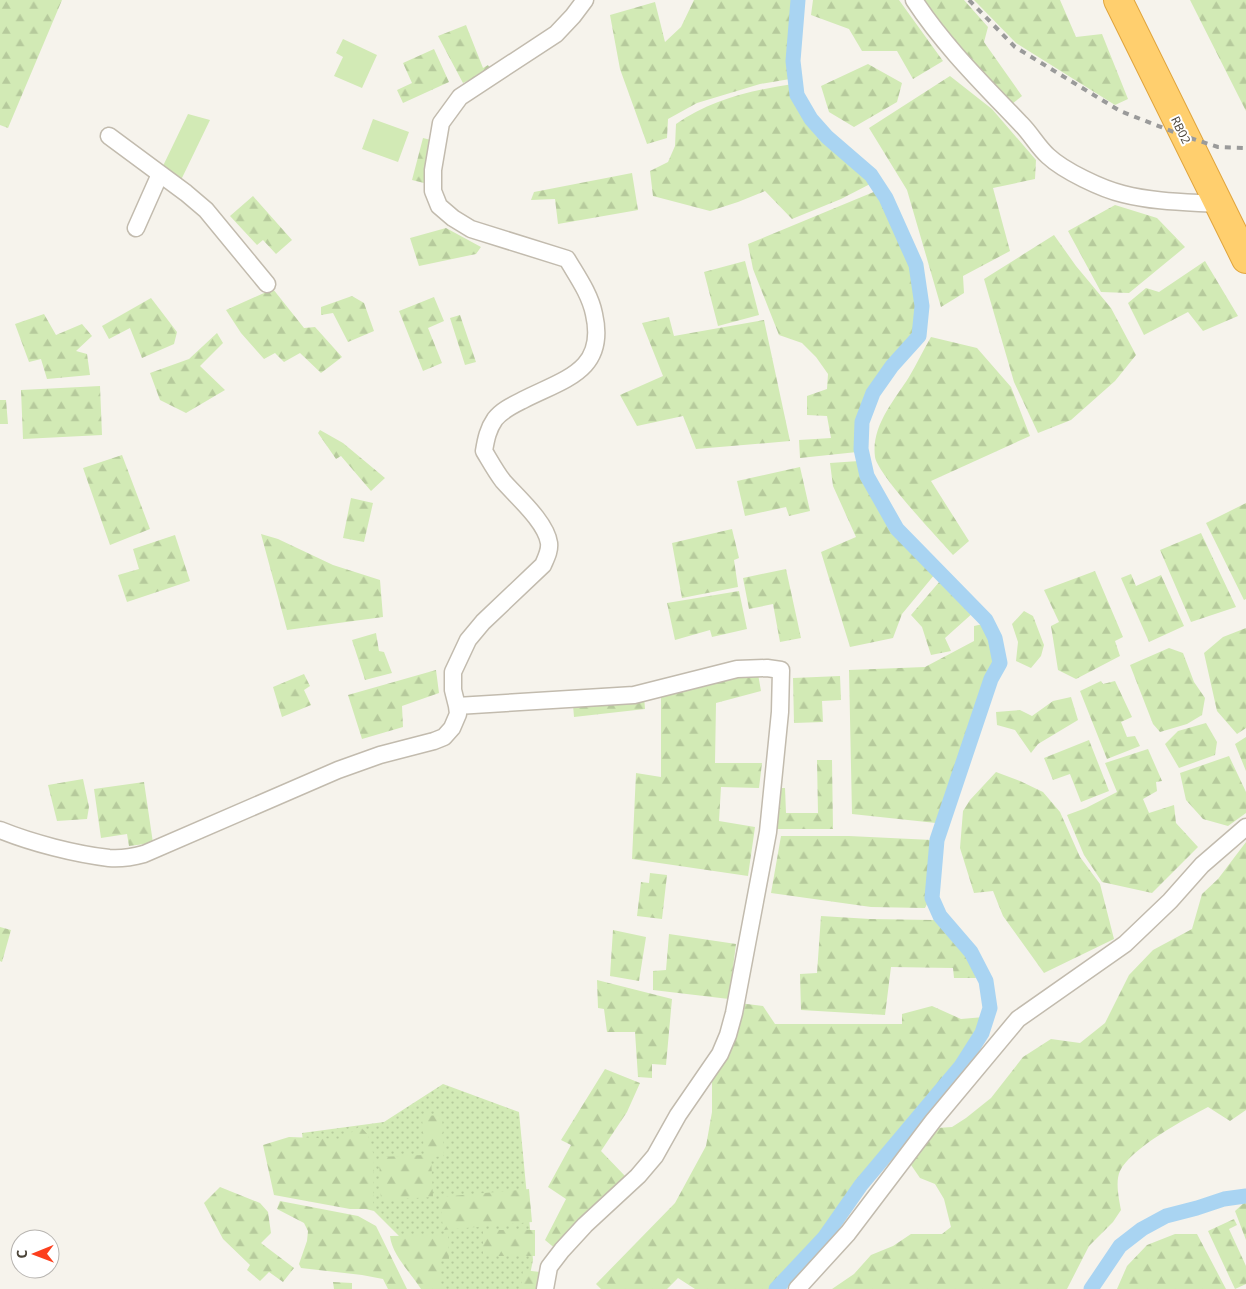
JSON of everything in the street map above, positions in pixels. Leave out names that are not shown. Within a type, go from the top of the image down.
[{"type":"highway","name":"RB02","points":[[1118,0],[1246,258]]},
{"type":"highway","name":"RB02","points":[[1139,0],[1246,221]]},
{"type":"street","points":[[0,830],[21,838],[110,858],[128,858],[144,854],[338,770],[380,755],[444,737],[452,728],[458,714],[453,690],[453,672],[468,640],[483,622],[543,565],[550,545],[547,534],[532,513],[501,479],[484,451],[487,434],[496,418],[507,408],[581,370],[590,359],[596,346],[597,332],[594,312],[585,291],[567,259],[471,229],[453,218],[439,206],[433,190],[433,170],[441,123],[460,97],[556,34],[574,16],[585,0]]},
{"type":"street","points":[[914,0],[955,54],[1049,156],[1089,181],[1122,194],[1158,201],[1218,204]]},
{"type":"street","points":[[109,136],[206,210],[267,284]]},
{"type":"street","points":[[136,228],[160,174]]},
{"type":"street","points":[[457,706],[634,695],[737,669],[762,668],[781,670],[780,712],[768,832],[728,1035],[720,1054],[678,1115],[654,1156],[638,1176],[585,1225],[562,1250],[549,1267],[545,1289]]},
{"type":"street","points":[[796,1289],[848,1233],[933,1121],[1018,1019],[1125,944],[1170,901],[1202,865],[1246,827]]},
{"type":"green space","points":[[0,0],[62,0],[8,128],[0,125]]},
{"type":"green space","points":[[694,0],[794,0],[788,60],[790,79],[760,84],[697,103],[668,119],[667,138],[647,144],[620,69],[610,15],[655,2],[665,42],[681,27]]},
{"type":"green space","points":[[813,0],[899,0],[943,61],[913,79],[897,51],[862,51],[849,29],[811,15]]},
{"type":"green space","points":[[919,0],[964,0],[988,27],[984,42],[1022,96],[1008,107]]},
{"type":"green space","points":[[974,0],[1060,0],[1076,37],[1102,34],[1128,99],[1115,105],[1016,43]]},
{"type":"green space","points":[[1190,0],[1246,0],[1246,111]]},
{"type":"green space","points":[[466,25],[483,68],[488,65],[491,70],[463,83],[438,36]]},
{"type":"green space","points":[[343,39],[377,55],[362,88],[334,76],[343,57],[336,53]]},
{"type":"green space","points":[[434,49],[449,82],[403,103],[397,90],[412,83],[403,63]]},
{"type":"green space","points":[[868,64],[902,83],[897,102],[854,127],[829,112],[821,86]]},
{"type":"green space","points":[[950,76],[992,109],[1036,160],[1035,179],[993,188],[1010,251],[963,276],[964,293],[941,307],[907,190],[869,128]]},
{"type":"green space","points":[[793,84],[796,99],[811,125],[869,176],[872,183],[841,199],[792,219],[765,191],[710,211],[653,196],[650,171],[668,162],[675,146],[676,124],[717,102],[763,89]]},
{"type":"green space","points":[[188,114],[210,120],[181,180],[162,168]]},
{"type":"green space","points":[[373,119],[409,132],[398,162],[362,149]]},
{"type":"green space","points":[[423,138],[435,141],[424,183],[412,180]]},
{"type":"green space","points":[[632,173],[638,210],[558,224],[555,199],[531,200],[534,192]]},
{"type":"green space","points":[[876,191],[912,265],[919,306],[914,336],[868,393],[860,420],[857,452],[800,458],[799,440],[831,438],[827,416],[807,415],[807,396],[827,389],[828,374],[816,357],[802,343],[779,335],[753,269],[748,244]]},
{"type":"green space","points":[[253,196],[292,240],[276,254],[263,240],[257,245],[230,216]]},
{"type":"green space","points":[[1115,205],[1157,218],[1185,247],[1129,293],[1101,292],[1068,231]]},
{"type":"green space","points":[[446,228],[481,247],[476,254],[419,266],[410,238]]},
{"type":"green space","points":[[1054,235],[1076,266],[1111,308],[1136,355],[1115,381],[1071,420],[1038,433],[1014,382],[984,279]]},
{"type":"green space","points":[[745,261],[759,315],[718,326],[704,272]]},
{"type":"green space","points":[[1205,261],[1238,316],[1203,331],[1188,312],[1144,335],[1128,303],[1146,288],[1159,292]]},
{"type":"green space","points":[[273,289],[304,328],[315,327],[342,357],[321,373],[300,353],[284,362],[275,353],[264,359],[241,333],[226,310]]},
{"type":"green space","points":[[352,296],[364,303],[374,331],[348,342],[333,313],[321,315],[321,307]]},
{"type":"green space","points":[[434,297],[444,321],[428,328],[442,363],[423,371],[399,311]]},
{"type":"green space","points":[[151,298],[177,332],[174,344],[142,358],[130,328],[109,339],[102,326]]},
{"type":"green space","points":[[44,314],[56,335],[82,324],[92,336],[76,351],[87,354],[90,375],[47,379],[41,359],[29,362],[15,324]]},
{"type":"green space","points":[[460,315],[476,362],[465,365],[450,318]]},
{"type":"green space","points":[[669,317],[674,336],[764,320],[790,441],[696,449],[683,416],[637,426],[620,395],[663,376],[642,323]]},
{"type":"green space","points":[[217,333],[223,343],[200,366],[225,390],[186,413],[160,400],[150,373],[189,359]]},
{"type":"green space","points":[[931,337],[977,348],[1011,387],[1030,436],[931,481],[969,541],[953,555],[886,478],[875,457],[875,446],[880,424]]},
{"type":"green space","points":[[100,386],[102,435],[23,439],[21,390]]},
{"type":"green space","points":[[0,400],[6,400],[8,424],[0,424]]},
{"type":"green space","points":[[320,430],[343,443],[385,478],[371,491],[341,456],[336,459],[318,433]]},
{"type":"green space","points":[[122,455],[150,529],[110,545],[83,468]]},
{"type":"green space","points":[[859,461],[872,493],[889,522],[913,554],[935,574],[902,614],[893,638],[850,647],[821,552],[856,537],[833,486],[830,463]]},
{"type":"green space","points":[[800,467],[810,511],[789,516],[786,507],[745,516],[737,481]]},
{"type":"green space","points":[[351,498],[373,503],[364,542],[343,538]]},
{"type":"green space","points":[[1246,503],[1246,599],[1244,600],[1206,523]]},
{"type":"green space","points":[[732,529],[739,558],[734,560],[738,587],[682,598],[672,543]]},
{"type":"green space","points":[[1201,533],[1236,607],[1191,622],[1160,550]]},
{"type":"green space","points":[[261,534],[278,539],[333,565],[380,580],[383,617],[287,630]]},
{"type":"green space","points":[[175,535],[190,581],[127,602],[118,575],[139,569],[133,549]]},
{"type":"green space","points":[[786,569],[801,638],[780,642],[773,604],[749,609],[743,578]]},
{"type":"green space","points":[[1095,571],[1123,637],[1115,641],[1120,656],[1076,679],[1058,670],[1051,626],[1059,622],[1044,590]]},
{"type":"green space","points":[[1131,574],[1136,586],[1161,575],[1184,626],[1149,642],[1121,578]]},
{"type":"green space","points":[[943,579],[974,612],[945,638],[951,651],[931,655],[922,627],[911,615]]},
{"type":"green space","points":[[739,591],[747,629],[712,637],[710,630],[675,640],[667,603]]},
{"type":"green space","points":[[1024,611],[1033,616],[1044,645],[1041,656],[1031,668],[1016,661],[1018,642],[1012,624]]},
{"type":"green space","points":[[983,624],[987,626],[993,638],[997,662],[989,678],[948,800],[936,823],[852,814],[849,670],[925,667],[974,641],[974,626]]},
{"type":"green space","points":[[1246,628],[1246,728],[1237,734],[1217,711],[1204,653],[1223,637]]},
{"type":"green space","points":[[376,633],[379,651],[384,652],[392,673],[365,680],[352,640]]},
{"type":"green space","points":[[1169,648],[1183,653],[1194,682],[1205,698],[1202,715],[1187,724],[1160,732],[1153,724],[1130,665]]},
{"type":"green space","points":[[436,670],[439,693],[402,706],[403,727],[362,739],[348,695]]},
{"type":"green space","points":[[304,674],[310,686],[304,690],[311,705],[282,717],[273,687]]},
{"type":"green space","points":[[758,674],[761,691],[716,703],[715,763],[762,763],[759,788],[721,787],[719,821],[755,827],[748,876],[632,859],[636,773],[661,777],[661,694],[716,680]]},
{"type":"green space","points":[[840,676],[841,700],[822,701],[823,722],[794,723],[793,678]]},
{"type":"green space","points":[[1101,681],[1103,684],[1115,681],[1132,717],[1121,722],[1127,737],[1135,736],[1140,746],[1107,759],[1080,691]]},
{"type":"green space","points":[[644,696],[645,709],[574,717],[573,705]]},
{"type":"green space","points":[[1071,697],[1078,720],[1038,744],[1031,753],[1015,730],[997,725],[996,712],[1020,710],[1032,716],[1053,701]]},
{"type":"green space","points":[[1206,723],[1217,742],[1215,755],[1179,768],[1165,744],[1178,731]]},
{"type":"green space","points":[[1246,737],[1246,771],[1235,744]]},
{"type":"green space","points":[[1089,740],[1109,791],[1081,802],[1070,774],[1053,780],[1044,758]]},
{"type":"green space","points":[[1148,749],[1162,781],[1156,782],[1157,791],[1143,799],[1149,813],[1174,805],[1176,823],[1198,847],[1152,893],[1102,882],[1084,855],[1067,815],[1086,808],[1117,792],[1105,763]]},
{"type":"green space","points":[[1229,756],[1246,792],[1246,813],[1228,826],[1203,819],[1186,800],[1180,773]]},
{"type":"green space","points":[[817,760],[832,760],[833,829],[773,829],[773,788],[785,788],[786,813],[818,813]]},
{"type":"green space","points":[[996,772],[1043,792],[1060,812],[1080,857],[1100,884],[1114,939],[1044,973],[1003,916],[993,891],[974,893],[960,848],[963,811],[970,800]]},
{"type":"green space","points":[[83,779],[89,807],[87,819],[57,821],[48,785]]},
{"type":"green space","points":[[144,782],[153,843],[129,846],[127,834],[101,838],[94,789]]},
{"type":"green space","points":[[781,836],[849,836],[932,840],[930,898],[925,908],[871,907],[771,893]]},
{"type":"green space","points":[[1246,842],[1246,1110],[1230,1121],[1208,1107],[1160,1135],[1126,1162],[1120,1171],[1118,1180],[1121,1210],[1113,1222],[1089,1246],[1067,1289],[832,1289],[854,1274],[871,1255],[893,1246],[911,1234],[942,1234],[951,1227],[944,1199],[935,1184],[920,1178],[909,1162],[937,1128],[952,1127],[991,1098],[1023,1057],[1051,1039],[1080,1043],[1105,1023],[1129,975],[1153,950],[1192,929],[1202,894],[1218,879]]},
{"type":"green space","points":[[650,873],[667,875],[662,919],[637,916],[641,882],[649,883]]},
{"type":"green space","points":[[821,916],[934,920],[970,961],[976,978],[954,978],[953,968],[891,967],[885,1015],[801,1010],[800,974],[817,973]]},
{"type":"green space","points":[[0,927],[11,930],[2,962],[0,961]]},
{"type":"green space","points":[[613,930],[646,937],[639,981],[610,976]]},
{"type":"green space","points":[[669,934],[736,944],[729,999],[653,990],[653,971],[666,970]]},
{"type":"green space","points":[[597,980],[672,999],[666,1065],[652,1064],[652,1078],[638,1077],[635,1032],[607,1032],[604,1009],[598,1008]]},
{"type":"green space","points":[[739,1003],[763,1006],[775,1024],[902,1024],[902,1014],[932,1006],[961,1019],[984,1017],[979,1033],[957,1064],[858,1183],[820,1235],[771,1289],[695,1289],[678,1278],[667,1289],[601,1289],[596,1284],[675,1203],[706,1146],[712,1112],[712,1076]]},
{"type":"green space","points":[[605,1069],[640,1083],[627,1112],[601,1151],[625,1176],[557,1250],[545,1240],[566,1199],[548,1187],[571,1145],[561,1140]]},
{"type":"green space","points":[[443,1084],[519,1112],[533,1260],[527,1289],[432,1289],[407,1244],[374,1211],[309,1195],[302,1133],[384,1122]]},
{"type":"green space","points":[[442,1115],[444,1156],[431,1157],[433,1197],[381,1200],[379,1157],[424,1155],[422,1116]]},
{"type":"green space","points":[[360,1126],[368,1135],[374,1156],[373,1209],[350,1209],[274,1195],[263,1145],[289,1137],[342,1139]]},
{"type":"green space","points":[[220,1187],[260,1203],[268,1212],[271,1233],[261,1243],[294,1268],[283,1282],[269,1272],[260,1281],[247,1270],[250,1265],[223,1239],[204,1203]]},
{"type":"green space","points":[[529,1189],[532,1222],[443,1230],[440,1197]]},
{"type":"green space","points":[[280,1201],[358,1216],[376,1226],[407,1289],[388,1289],[383,1279],[301,1268],[299,1264],[307,1241],[308,1231],[304,1223],[277,1209]]},
{"type":"green space","points":[[1246,1201],[1246,1240],[1235,1211]]},
{"type":"green space","points":[[1234,1219],[1237,1225],[1229,1229],[1246,1266],[1246,1284],[1235,1289],[1208,1231]]},
{"type":"green space","points":[[483,1230],[535,1230],[535,1256],[483,1256]]},
{"type":"green space","points":[[1175,1234],[1197,1234],[1226,1289],[1117,1289],[1127,1266],[1147,1245]]},
{"type":"green space","points":[[448,1235],[449,1259],[439,1259],[440,1289],[421,1289],[398,1257],[391,1243],[390,1236]]},
{"type":"green space","points":[[523,1270],[540,1272],[538,1289],[521,1289]]},
{"type":"green space","points":[[333,1282],[352,1283],[352,1289],[334,1289]]},
{"type":"waterway","points":[[776,1289],[824,1238],[861,1185],[961,1066],[982,1033],[990,1008],[986,981],[971,952],[940,916],[932,898],[937,840],[991,679],[1000,663],[995,638],[986,620],[897,529],[867,476],[861,449],[862,422],[873,393],[892,366],[919,336],[922,306],[916,265],[886,198],[871,175],[827,137],[811,119],[797,95],[793,61],[798,0]]},
{"type":"waterway","points":[[1091,1289],[1120,1246],[1142,1229],[1166,1216],[1224,1199],[1246,1196]]},
{"type":"railway","points":[[969,0],[1015,47],[1120,111],[1218,147],[1246,148]]}]
